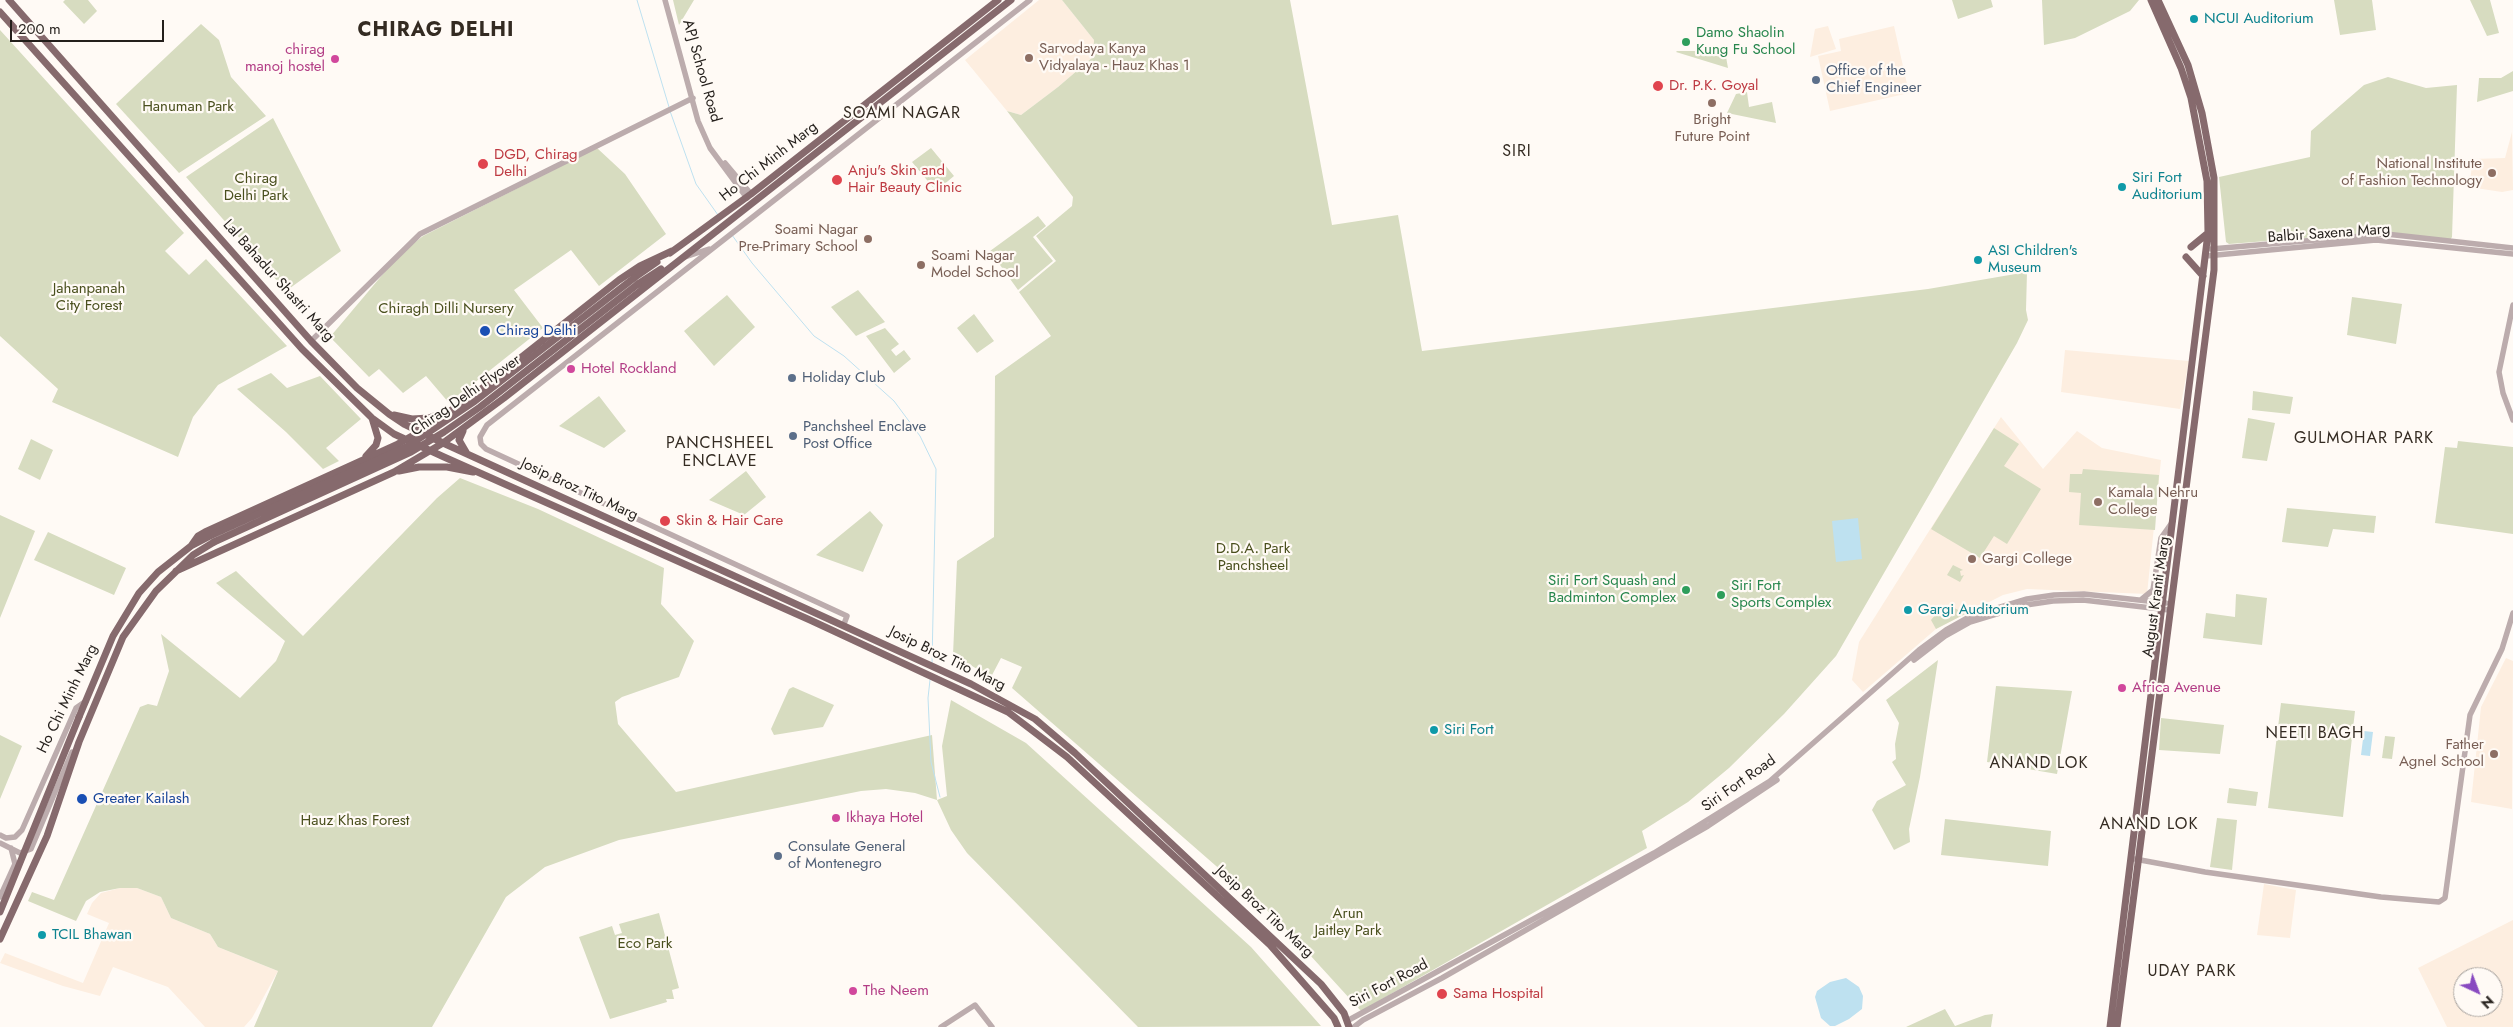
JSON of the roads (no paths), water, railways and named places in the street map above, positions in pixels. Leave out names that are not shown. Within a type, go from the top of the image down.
[{"type":"main road","name":"Lal Bahadur Shastri Marg","points":[[9,0],[311,341],[357,388],[389,414],[419,432],[444,443]]},
{"type":"main road","name":"Ho Chi Minh Marg","points":[[702,241],[749,199],[998,0]]},
{"type":"main road","name":"Ho Chi Minh Marg","points":[[672,251],[749,199],[1011,0]]},
{"type":"main road","name":"August Kranti Marg","points":[[2151,0],[2181,68],[2190,98],[2207,180],[2210,252],[2203,276],[2174,519],[2166,606]]},
{"type":"main road","name":"August Kranti Marg","points":[[2110,1027],[2134,859],[2210,252],[2214,178],[2202,113],[2188,65],[2158,0]]},
{"type":"main road","name":"Lal Bahadur Shastri Marg","points":[[0,12],[302,349],[372,418],[406,439],[432,451]]},
{"type":"main road","points":[[2191,247],[2208,233]]},
{"type":"main road","points":[[176,572],[328,500],[394,472],[432,451],[542,368],[702,241]]},
{"type":"main road","name":"Chirag Delhi Flyover","points":[[636,281],[702,241]]},
{"type":"main road","points":[[191,546],[198,536],[205,532],[353,465],[419,432],[452,410],[619,280],[640,266],[672,251]]},
{"type":"main road","name":"Chirag Delhi Flyover","points":[[191,546],[214,538],[408,446],[475,401],[636,281],[672,251]]},
{"type":"main road","points":[[2186,257],[2203,276]]},
{"type":"main road","points":[[529,351],[542,368]]},
{"type":"main road","points":[[389,414],[416,419],[429,418],[452,410]]},
{"type":"main road","points":[[353,465],[371,452],[376,445],[378,431],[372,418]]},
{"type":"main road","points":[[466,427],[460,434],[459,440],[468,454]]},
{"type":"main road","name":"Josip Broz Tito Marg","points":[[444,443],[770,593],[844,624],[990,693],[1035,719],[1075,753],[1324,988],[1348,1024]]},
{"type":"main road","name":"Josip Broz Tito Marg","points":[[432,451],[1008,712],[1067,757],[1270,945],[1334,1018],[1337,1027]]},
{"type":"main road","points":[[394,472],[419,467],[447,467],[485,475]]},
{"type":"main road","points":[[320,480],[329,480],[334,486],[335,493],[328,500]]},
{"type":"main road","name":"Chirag Delhi Flyover","points":[[176,572],[193,554],[214,538]]},
{"type":"main road","name":"Ho Chi Minh Marg","points":[[86,701],[113,636],[135,599],[158,572],[191,546]]},
{"type":"main road","name":"Ho Chi Minh Marg","points":[[0,939],[47,836],[79,742],[123,637],[151,598],[176,572]]},
{"type":"main road","points":[[0,912],[86,701]]},
{"type":"main road","name":"August Kranti Marg","points":[[2117,1027],[2134,859]]},
{"type":"main road","points":[[1315,995],[1314,990],[1317,985],[1324,988]]},
{"type":"street","points":[[666,0],[692,98],[710,148],[749,199]]},
{"type":"street","points":[[844,624],[847,616],[486,449],[481,444],[480,437],[487,425],[1030,0]]},
{"type":"street","points":[[311,341],[420,234],[692,98]]},
{"type":"street","name":"Balbir Saxena Marg","points":[[2210,252],[2377,234],[2513,248]]},
{"type":"street","name":"Balbir Saxena Marg","points":[[2210,252],[2376,240],[2513,254]]},
{"type":"street","points":[[680,259],[711,249]]},
{"type":"street","points":[[2513,305],[2499,372],[2503,393],[2513,420]]},
{"type":"street","points":[[2140,600],[2148,596],[2153,590],[2161,538],[2174,519]]},
{"type":"street","name":"Siri Fort Road","points":[[1348,1024],[1654,852],[1770,781],[1919,650],[1946,630],[1971,616],[2028,599],[2054,595],[2084,594],[2140,600],[2166,606]]},
{"type":"street","name":"Siri Fort Road","points":[[1354,1027],[1363,1020],[1652,858],[1769,787],[1918,656],[1945,636],[1970,622],[2026,605],[2053,601],[2083,600],[2166,606]]},
{"type":"street","points":[[2134,859],[2204,872],[2381,897],[2439,902],[2445,898],[2470,715],[2502,649],[2513,612]]},
{"type":"street","name":"Ho Chi Minh Marg","points":[[0,835],[6,838],[15,837],[22,830],[76,708],[86,701]]},
{"type":"street","name":"Ho Chi Minh Marg","points":[[10,848],[23,853],[32,846],[73,750],[79,742]]},
{"type":"street","points":[[36,800],[38,809],[44,811],[49,807]]},
{"type":"street","points":[[0,843],[10,848],[15,864],[0,899],[9,900],[14,908],[13,912]]},
{"type":"street","points":[[942,1027],[974,1005],[992,1027]]},
{"type":"water","points":[[1858,518],[1862,559],[1836,562],[1832,521]]},
{"type":"water","points":[[2364,731],[2373,732],[2370,756],[2361,755]]},
{"type":"water","points":[[1846,978],[1859,987],[1863,996],[1862,1009],[1849,1019],[1835,1026],[1830,1026],[1821,1018],[1815,997],[1817,991],[1830,982]]},
{"type":"waterway","points":[[637,0],[669,107]]},
{"type":"waterway","points":[[670,111],[696,184],[718,215]]},
{"type":"waterway","points":[[732,235],[752,263],[814,336],[844,356],[894,401],[920,436],[936,469],[932,664]]},
{"type":"waterway","points":[[930,680],[928,698],[931,762],[940,797]]},
{"type":"place","name":"NCUI Auditorium","points":[[2194,19]]},
{"type":"place","name":"Damo Shaolin Kung Fu School","points":[[1686,42]]},
{"type":"place","name":"Sarvodaya Kanya Vidyalaya - Hauz Khas 1","points":[[1029,58]]},
{"type":"place","name":"chirag manoj hostel","points":[[335,59]]},
{"type":"place","name":"Office of the Chief Engineer","points":[[1816,80]]},
{"type":"place","name":"Dr. P.K. Goyal","points":[[1658,86]]},
{"type":"place","name":"Bright Future Point","points":[[1712,103]]},
{"type":"place","name":"DGD, Chirag Delhi","points":[[483,164]]},
{"type":"place","name":"National Institute of Fashion Technology","points":[[2492,173]]},
{"type":"place","name":"Anju's Skin and Hair Beauty Clinic","points":[[837,180]]},
{"type":"place","name":"Siri Fort Auditorium","points":[[2122,187]]},
{"type":"place","name":"Soami Nagar Pre-Primary School","points":[[868,239]]},
{"type":"place","name":"ASI Children's Museum","points":[[1978,260]]},
{"type":"place","name":"Soami Nagar Model School","points":[[921,265]]},
{"type":"place","name":"Chirag Delhi","points":[[485,331]]},
{"type":"place","name":"Hotel Rockland","points":[[571,369]]},
{"type":"place","name":"Holiday Club","points":[[792,378]]},
{"type":"place","name":"Panchsheel Enclave Post Office","points":[[793,436]]},
{"type":"place","name":"Kamala Nehru College","points":[[2098,502]]},
{"type":"place","name":"Skin & Hair Care","points":[[665,521]]},
{"type":"place","name":"Gargi College","points":[[1972,559]]},
{"type":"place","name":"Siri Fort Squash and Badminton Complex","points":[[1686,590]]},
{"type":"place","name":"Siri Fort Sports Complex","points":[[1721,595]]},
{"type":"place","name":"Gargi Auditorium","points":[[1908,610]]},
{"type":"place","name":"Africa Avenue","points":[[2122,688]]},
{"type":"place","name":"Siri Fort","points":[[1434,730]]},
{"type":"place","name":"Father Agnel School","points":[[2494,754]]},
{"type":"place","name":"Greater Kailash","points":[[82,799]]},
{"type":"place","name":"Ikhaya Hotel","points":[[836,818]]},
{"type":"place","name":"Consulate General of Montenegro","points":[[778,856]]},
{"type":"place","name":"TCIL Bhawan","points":[[42,935]]},
{"type":"place","name":"The Neem","points":[[853,991]]},
{"type":"place","name":"Sama Hospital","points":[[1442,994]]},
{"type":"district","name":"CHIRAG DELHI","points":[[436,31]]},
{"type":"district","name":"SOAMI NAGAR","points":[[902,114]]},
{"type":"district","name":"SIRI","points":[[1517,152]]},
{"type":"district","name":"GULMOHAR PARK","points":[[2364,439]]},
{"type":"district","name":"PANCHSHEEL ENCLAVE","points":[[720,453]]},
{"type":"district","name":"NEETI BAGH","points":[[2315,734]]},
{"type":"district","name":"ANAND LOK","points":[[2039,764]]},
{"type":"district","name":"ANAND LOK","points":[[2149,825]]},
{"type":"district","name":"UDAY PARK","points":[[2192,972]]},
{"type":"park label","name":"Hanuman Park","points":[[188,107]]},
{"type":"park label","name":"Chirag Delhi Park","points":[[256,188]]},
{"type":"park label","name":"Jahanpanah City Forest","points":[[89,298]]},
{"type":"park label","name":"Chiragh Dilli Nursery","points":[[446,309]]},
{"type":"park label","name":"D.D.A. Park Panchsheel","points":[[1253,558]]},
{"type":"park label","name":"Hauz Khas Forest","points":[[355,821]]},
{"type":"park label","name":"Arun Jaitley Park","points":[[1348,922]]},
{"type":"park label","name":"Eco Park","points":[[645,944]]}]
